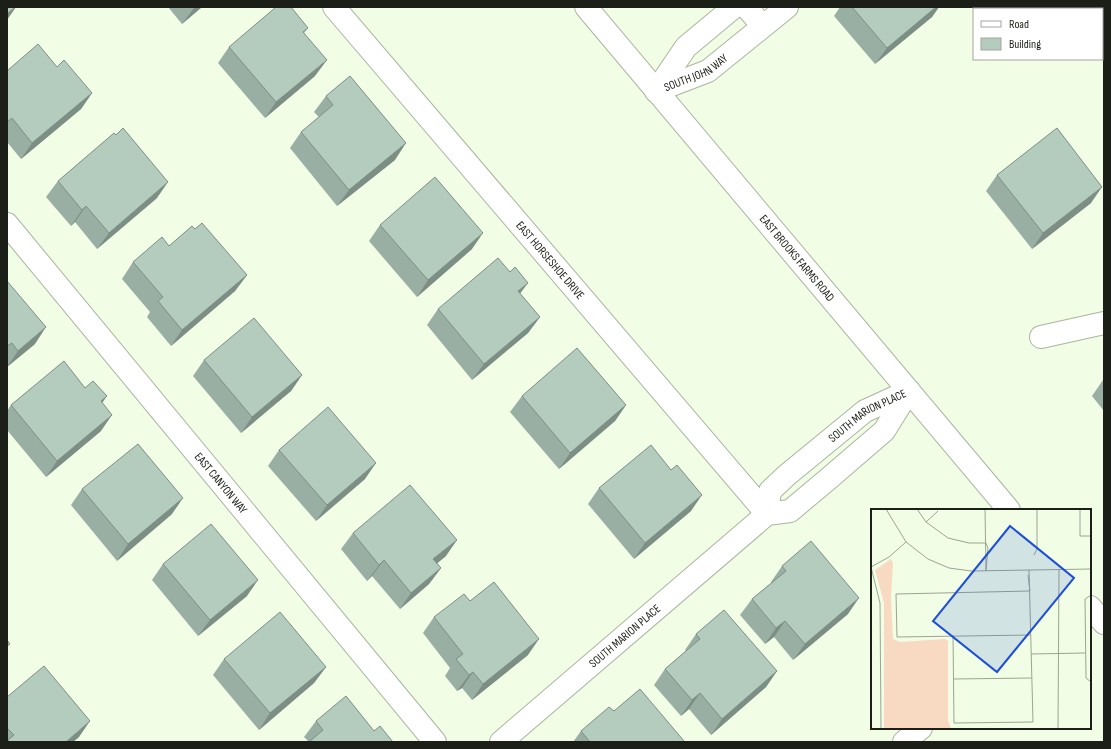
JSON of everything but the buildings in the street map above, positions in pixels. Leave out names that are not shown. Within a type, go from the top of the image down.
[{"type":"street","name":"EAST HORSESHOE DRIVE","points":[[334,7],[767,514]]},
{"type":"street","name":"EAST BROOKS FARMS ROAD","points":[[586,7],[1008,509]]},
{"type":"street","name":"SOUTH JOHN WAY","points":[[656,91],[686,47],[734,7]]},
{"type":"street","points":[[746,7],[763,26]]},
{"type":"street","name":"SOUTH JOHN WAY","points":[[656,91],[708,71],[787,7]]},
{"type":"street","name":"EAST CANYON WAY","points":[[7,224],[435,742]]},
{"type":"street","points":[[1041,337],[1104,323]]},
{"type":"street","name":"SOUTH MARION PLACE","points":[[767,514],[770,491],[865,411],[908,391]]},
{"type":"street","name":"SOUTH MARION PLACE","points":[[501,742],[767,514],[790,511],[884,431],[908,391]]},
{"type":"street","points":[[807,459],[827,480]]},
{"type":"street","points":[[1091,608],[1104,624]]},
{"type":"street","points":[[904,742],[920,729]]}]
